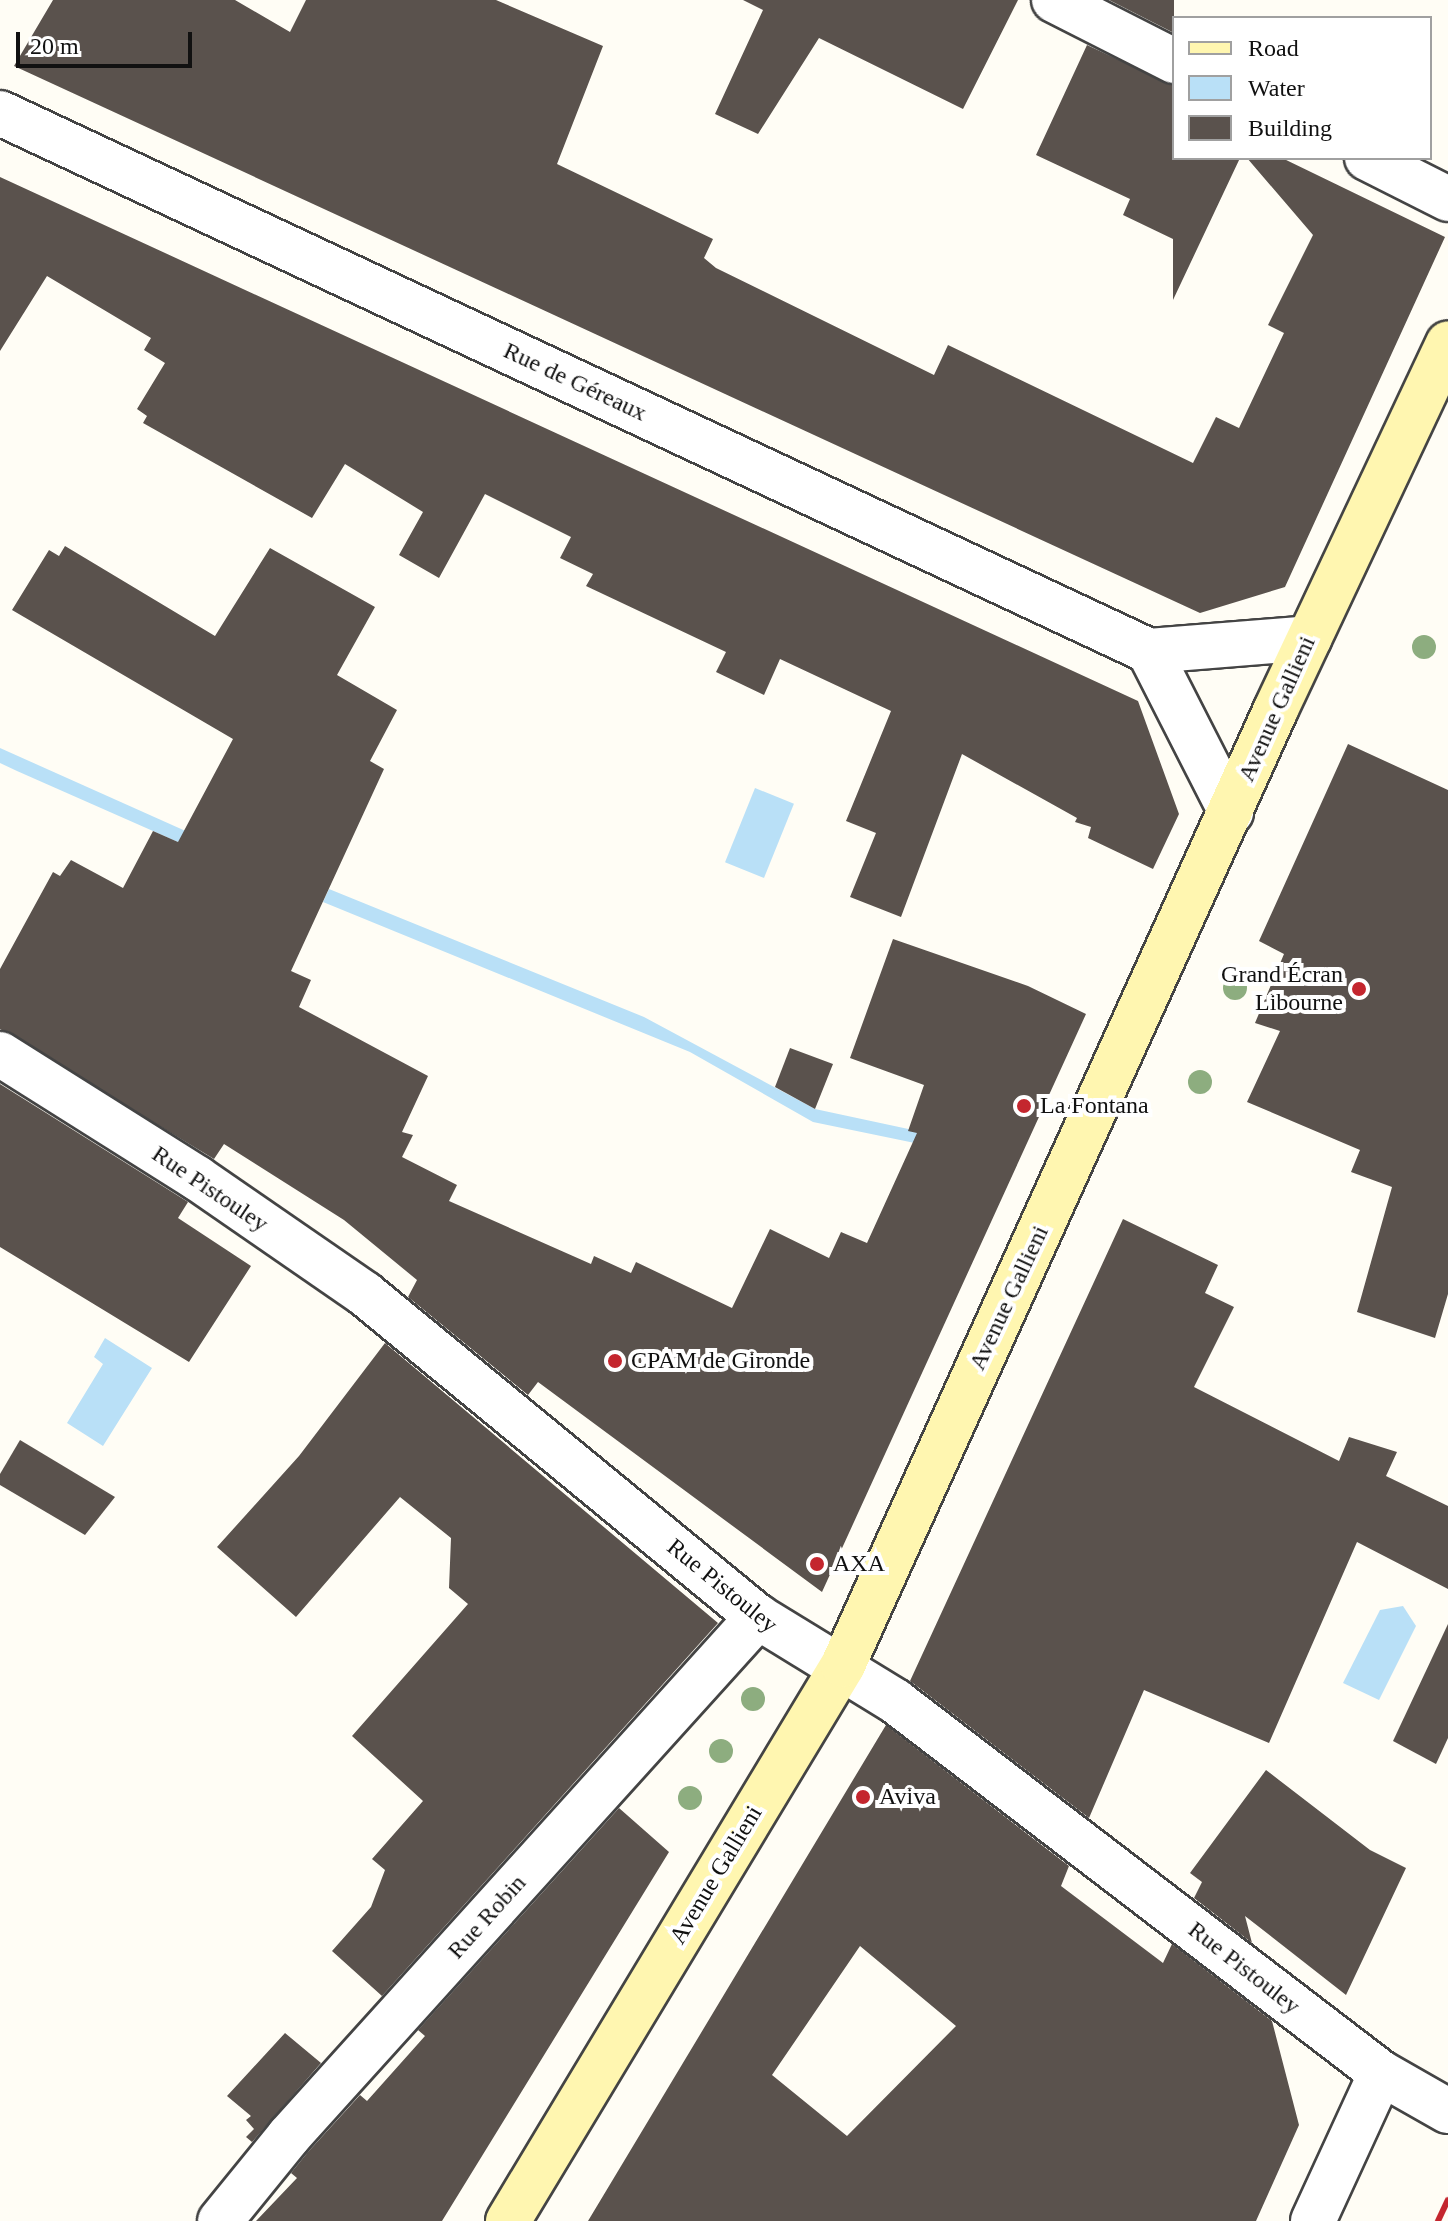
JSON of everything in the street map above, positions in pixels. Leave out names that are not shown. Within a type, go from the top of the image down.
[{"type":"main road","name":"Avenue Gallieni","points":[[508,2221],[843,1665],[1309,638],[1448,343]]},
{"type":"street","points":[[1054,0],[1172,60]]},
{"type":"street","name":"Rue de Géreaux","points":[[0,113],[1149,651],[1309,638]]},
{"type":"street","points":[[1371,160],[1448,199]]},
{"type":"street","points":[[1149,651],[1231,812]]},
{"type":"street","name":"Rue Pistouley","points":[[0,1054],[197,1178],[365,1294],[758,1617],[796,1644],[843,1665],[1381,2073],[1448,2111]]},
{"type":"street","name":"Rue Robin","points":[[220,2221],[289,2136],[758,1617]]},
{"type":"street","points":[[1313,2221],[1381,2073]]},
{"type":"water","points":[[0,748],[237,854],[230,865],[17,771],[0,763]]},
{"type":"water","points":[[755,788],[794,804],[764,878],[725,862]]},
{"type":"water","points":[[329,889],[644,1017],[815,1109],[1011,1151],[973,1155],[813,1122],[690,1052],[323,902]]},
{"type":"water","points":[[105,1338],[152,1368],[103,1446],[67,1423],[103,1364],[94,1357]]},
{"type":"water","points":[[1403,1606],[1416,1626],[1379,1700],[1343,1683],[1380,1610]]},
{"type":"building","points":[[53,0],[235,0],[290,32],[306,0],[496,0],[603,46],[557,164],[713,239],[704,258],[716,268],[934,375],[948,345],[1193,463],[1216,417],[1239,428],[1284,333],[1268,325],[1313,235],[1249,160],[1286,160],[1445,237],[1285,587],[1200,613],[14,66]]},
{"type":"building","points":[[743,0],[1018,0],[963,109],[819,38],[758,134],[715,114],[763,10]]},
{"type":"building","points":[[1109,0],[1174,0],[1172,32]]},
{"type":"building","points":[[1087,45],[1172,85],[1172,160],[1239,160],[1173,300],[1173,239],[1123,215],[1130,199],[1036,155]]},
{"type":"building","points":[[0,177],[1138,701],[1179,814],[1153,869],[1088,838],[1091,827],[1075,822],[1077,818],[962,754],[901,917],[850,897],[876,833],[846,821],[891,711],[780,659],[764,695],[716,672],[726,652],[586,586],[593,574],[560,558],[571,537],[485,494],[439,578],[399,555],[423,512],[345,464],[312,518],[143,423],[147,416],[137,409],[165,363],[144,350],[151,338],[47,276],[0,351]]},
{"type":"building","points":[[65,546],[215,636],[270,548],[375,607],[337,675],[397,710],[370,761],[384,769],[291,971],[311,980],[299,1007],[428,1076],[402,1132],[413,1135],[402,1157],[457,1185],[449,1201],[591,1264],[594,1256],[631,1273],[636,1262],[732,1308],[770,1229],[829,1258],[841,1232],[867,1243],[917,1133],[908,1131],[924,1085],[850,1058],[893,939],[1028,986],[1086,1014],[822,1592],[538,1382],[528,1395],[408,1297],[417,1280],[344,1220],[224,1144],[214,1159],[0,1029],[0,969],[53,872],[60,876],[71,860],[123,888],[153,831],[178,842],[233,739],[12,610],[49,550],[59,556]]},
{"type":"building","name":"Grand Écran Libourne","points":[[1348,744],[1448,790],[1448,1294],[1435,1338],[1357,1312],[1392,1187],[1351,1172],[1360,1150],[1247,1102],[1280,1031],[1255,1023],[1284,954],[1259,941]]},
{"type":"building","points":[[790,1048],[833,1064],[815,1109],[775,1087]]},
{"type":"building","points":[[0,1084],[188,1202],[178,1218],[251,1266],[189,1362],[0,1247]]},
{"type":"building","points":[[1123,1219],[1218,1265],[1205,1293],[1234,1307],[1194,1387],[1339,1461],[1349,1437],[1397,1452],[1386,1476],[1448,1506],[1448,1589],[1357,1542],[1269,1743],[1144,1690],[1089,1818],[910,1681]]},
{"type":"building","points":[[385,1343],[718,1623],[382,1996],[332,1951],[371,1907],[385,1870],[372,1859],[423,1801],[352,1736],[468,1604],[449,1588],[451,1538],[400,1497],[296,1617],[217,1547],[299,1456]]},
{"type":"building","points":[[20,1440],[115,1497],[85,1535],[0,1485],[0,1474]]},
{"type":"building","points":[[1448,1624],[1448,1738],[1436,1764],[1393,1741]]},
{"type":"building","points":[[886,1725],[1069,1866],[1061,1886],[1163,1963],[1172,1944],[1272,2021],[1299,2125],[1256,2221],[588,2221]],"holes":[[[860,1946],[956,2026],[847,2136],[772,2075]]]},
{"type":"building","points":[[1266,1770],[1370,1850],[1406,1868],[1346,1995],[1245,1916],[1252,1943],[1194,1898],[1202,1882],[1190,1873]]},
{"type":"building","points":[[619,1808],[669,1852],[442,2221],[256,2221],[297,2178],[291,2173],[308,2152],[360,2095],[367,2101],[425,2036],[418,2030]]},
{"type":"building","points":[[285,2033],[321,2063],[252,2142],[246,2137],[254,2129],[246,2120],[251,2116],[227,2096]]},
{"type":"railway","points":[[1438,2221],[1448,2200]]},
{"type":"place","name":"Grand Écran Libourne","points":[[1359,989]]},
{"type":"place","name":"La Fontana","points":[[1024,1106]]},
{"type":"place","name":"CPAM de Gironde","points":[[615,1361]]},
{"type":"place","name":"AXA","points":[[817,1564]]},
{"type":"place","name":"Aviva","points":[[863,1797]]}]
